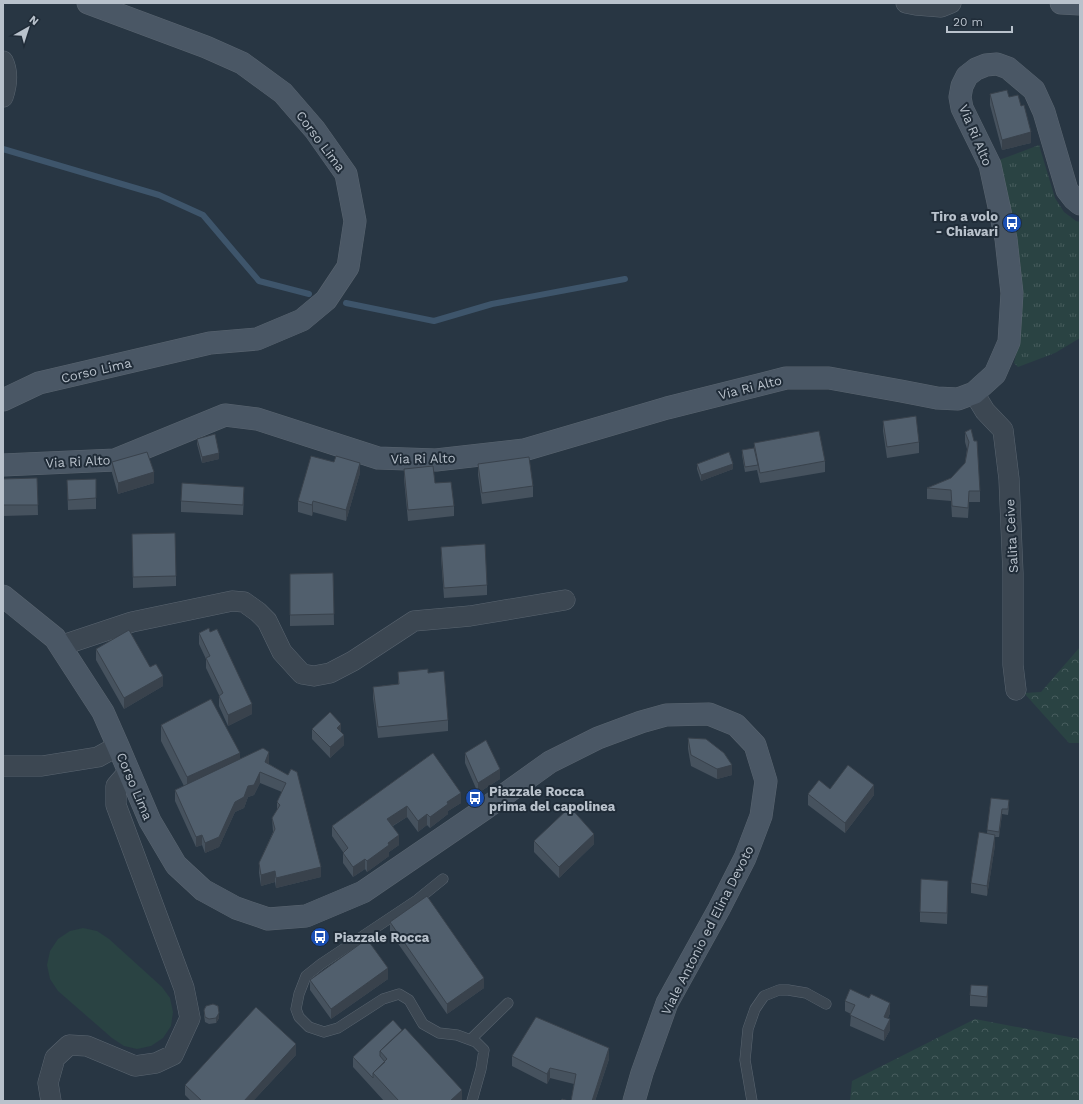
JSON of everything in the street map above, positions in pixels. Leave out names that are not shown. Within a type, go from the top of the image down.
[{"type":"street","name":"Corso Lima","points":[[3,400],[39,384],[54,380],[210,343],[257,339],[302,320],[326,300],[348,267],[354,221],[346,174],[315,130],[283,93],[242,63],[206,47],[88,3]]},
{"type":"street","points":[[906,3],[916,6],[941,7],[951,3]]},
{"type":"street","points":[[1061,3],[1080,4]]},
{"type":"street","points":[[3,61],[6,68],[7,80],[3,97]]},
{"type":"street","name":"Via Ri Alto","points":[[3,465],[115,460],[225,415],[257,420],[378,458],[436,460],[524,450],[667,408],[786,378],[829,378],[901,390],[937,398],[958,399],[974,394],[995,374],[1009,342],[1012,293],[1006,239],[990,165],[962,108],[960,97],[962,86],[967,76],[976,69],[986,65],[997,64],[1008,68],[1034,90],[1044,112],[1068,190],[1074,199],[1080,204]]},
{"type":"street","name":"Salita Ceive","points":[[974,394],[985,411],[1003,430],[1009,479],[1013,573],[1013,665],[1016,690]]},
{"type":"street","name":"Corso Lima","points":[[3,596],[55,638],[103,712],[150,821],[176,865],[203,890],[236,908],[268,919],[306,916]]},
{"type":"street","points":[[60,646],[132,622],[232,601],[244,602],[258,612],[267,621],[282,652],[302,674],[314,676],[330,673],[353,661],[414,621],[470,616],[565,600]]},
{"type":"street","name":"Viale Antonio ed Elina Devoto","points":[[306,916],[363,892],[486,808],[550,762],[598,738],[641,722],[666,715],[709,714],[736,725],[755,745],[766,781],[761,816],[745,858],[719,909],[667,1003],[642,1073],[634,1101]]},
{"type":"street","points":[[3,766],[42,766],[98,757],[118,746]]},
{"type":"street","points":[[51,1101],[48,1083],[55,1058],[69,1045],[87,1046],[135,1066],[156,1063],[173,1055],[190,1018],[184,988],[116,805],[116,786],[129,770]]},
{"type":"lane","points":[[443,879],[417,900],[306,976],[298,994],[296,1008],[300,1017],[309,1027],[324,1032],[338,1028],[383,1000],[399,994],[408,1000],[423,1024],[439,1033],[457,1035],[476,1042],[484,1050],[481,1069],[472,1101]]},
{"type":"lane","points":[[752,1101],[745,1060],[748,1029],[755,1009],[764,996],[778,990],[788,990],[806,994],[826,1004]]},
{"type":"lane","points":[[470,1040],[508,1003]]},
{"type":"green space","points":[[1039,145],[1055,198],[1064,212],[1076,221],[1080,222],[1080,338],[1055,353],[1018,367],[1014,363],[1021,333],[1022,284],[1013,220],[999,160]]},
{"type":"green space","points":[[1080,647],[1080,743],[1069,743],[1024,693],[1041,692]]},
{"type":"green space","points":[[83,928],[97,931],[109,939],[162,987],[170,998],[173,1012],[171,1026],[163,1038],[151,1046],[137,1049],[124,1046],[112,1038],[58,991],[50,979],[47,965],[50,951],[58,939],[70,931]]},
{"type":"green space","points":[[975,1019],[1080,1039],[1080,1101],[850,1101],[852,1081]]},
{"type":"building","points":[[1007,90],[1009,97],[1018,95],[1021,106],[1024,105],[1031,132],[1002,140],[990,94]]},
{"type":"building","points":[[916,416],[919,442],[887,447],[883,421]]},
{"type":"building","points":[[971,429],[974,441],[977,441],[980,491],[969,491],[968,508],[952,506],[951,490],[927,488],[951,478],[965,463],[969,442],[965,432]]},
{"type":"building","points":[[819,431],[825,461],[760,473],[754,443]]},
{"type":"building","points":[[215,434],[219,453],[202,457],[197,439]]},
{"type":"building","points":[[754,448],[758,465],[745,467],[742,450]]},
{"type":"building","points":[[147,452],[154,472],[118,483],[112,462]]},
{"type":"building","points":[[729,452],[733,464],[701,475],[697,464]]},
{"type":"building","points":[[311,456],[334,462],[336,456],[360,463],[346,510],[313,501],[312,505],[298,501]]},
{"type":"building","points":[[529,457],[533,486],[482,493],[478,464]]},
{"type":"building","points":[[433,466],[435,483],[451,482],[454,506],[408,510],[404,469]]},
{"type":"building","points":[[37,478],[38,505],[3,505],[3,479]]},
{"type":"building","points":[[96,479],[96,498],[68,500],[67,480]]},
{"type":"building","points":[[182,483],[244,487],[243,505],[181,501]]},
{"type":"building","points":[[175,533],[176,576],[133,577],[132,534]]},
{"type":"building","points":[[485,544],[487,585],[444,588],[441,547]]},
{"type":"building","points":[[333,573],[334,614],[290,615],[290,574]]},
{"type":"building","points":[[209,628],[210,632],[217,629],[252,704],[228,715],[219,696],[223,693],[206,658],[210,656],[199,633]]},
{"type":"building","points":[[129,630],[150,667],[156,664],[163,676],[124,698],[96,649]]},
{"type":"building","points":[[428,669],[428,673],[444,671],[448,720],[378,727],[373,687],[399,684],[398,672]]},
{"type":"building","points":[[211,699],[240,753],[187,777],[161,725]]},
{"type":"building","points":[[330,712],[341,724],[337,728],[344,735],[330,747],[312,729]]},
{"type":"building","points":[[688,738],[706,739],[724,753],[732,765],[717,769],[691,755]]},
{"type":"building","points":[[486,740],[500,769],[478,783],[465,753]]},
{"type":"building","points":[[263,748],[269,752],[265,762],[288,775],[291,769],[297,772],[321,867],[276,878],[275,871],[261,875],[259,863],[275,829],[272,818],[280,805],[277,802],[286,783],[260,772],[254,785],[248,786],[244,797],[235,802],[219,837],[205,843],[202,835],[196,837],[175,790]]},
{"type":"building","points":[[433,753],[461,793],[447,802],[448,804],[430,817],[427,814],[418,821],[407,806],[387,819],[399,835],[388,843],[389,845],[367,861],[365,859],[353,867],[343,853],[348,848],[332,826]]},
{"type":"building","points":[[848,765],[874,785],[845,823],[808,794],[819,780],[830,789]]},
{"type":"building","points":[[991,798],[1009,800],[1008,809],[1002,809],[999,832],[987,830]]},
{"type":"building","points":[[570,807],[594,834],[559,867],[534,841]]},
{"type":"building","points":[[979,832],[995,835],[987,886],[971,883]]},
{"type":"building","points":[[921,879],[948,881],[947,913],[920,912]]},
{"type":"building","points":[[427,896],[484,978],[447,1004],[390,922]]},
{"type":"building","points":[[367,939],[388,968],[331,1009],[310,980]]},
{"type":"building","points":[[971,985],[988,986],[987,997],[970,995]]},
{"type":"building","points":[[850,989],[869,998],[871,994],[890,1003],[884,1017],[890,1019],[884,1031],[850,1015],[855,1005],[845,1001]]},
{"type":"building","points":[[213,1004],[218,1006],[219,1013],[216,1018],[209,1019],[205,1017],[204,1010],[206,1006]]},
{"type":"building","points":[[256,1007],[296,1044],[244,1101],[202,1101],[185,1085]]},
{"type":"building","points":[[536,1017],[609,1048],[592,1101],[571,1101],[576,1074],[550,1068],[547,1074],[512,1056]]},
{"type":"building","points":[[393,1020],[402,1030],[380,1051],[380,1056],[385,1062],[373,1073],[373,1078],[353,1057]]},
{"type":"building","points":[[405,1028],[462,1090],[450,1101],[399,1101],[373,1073],[387,1059],[380,1051]]},
{"type":"waterway","points":[[3,149],[159,195],[203,215],[259,281],[309,294]]},
{"type":"waterway","points":[[346,303],[434,321],[492,304],[625,279]]},
{"type":"place","name":"Tiro a volo - Chiavari","points":[[1012,223]]},
{"type":"place","name":"Piazzale Rocca prima del capolinea","points":[[475,798]]},
{"type":"place","name":"Piazzale Rocca","points":[[320,937]]}]
